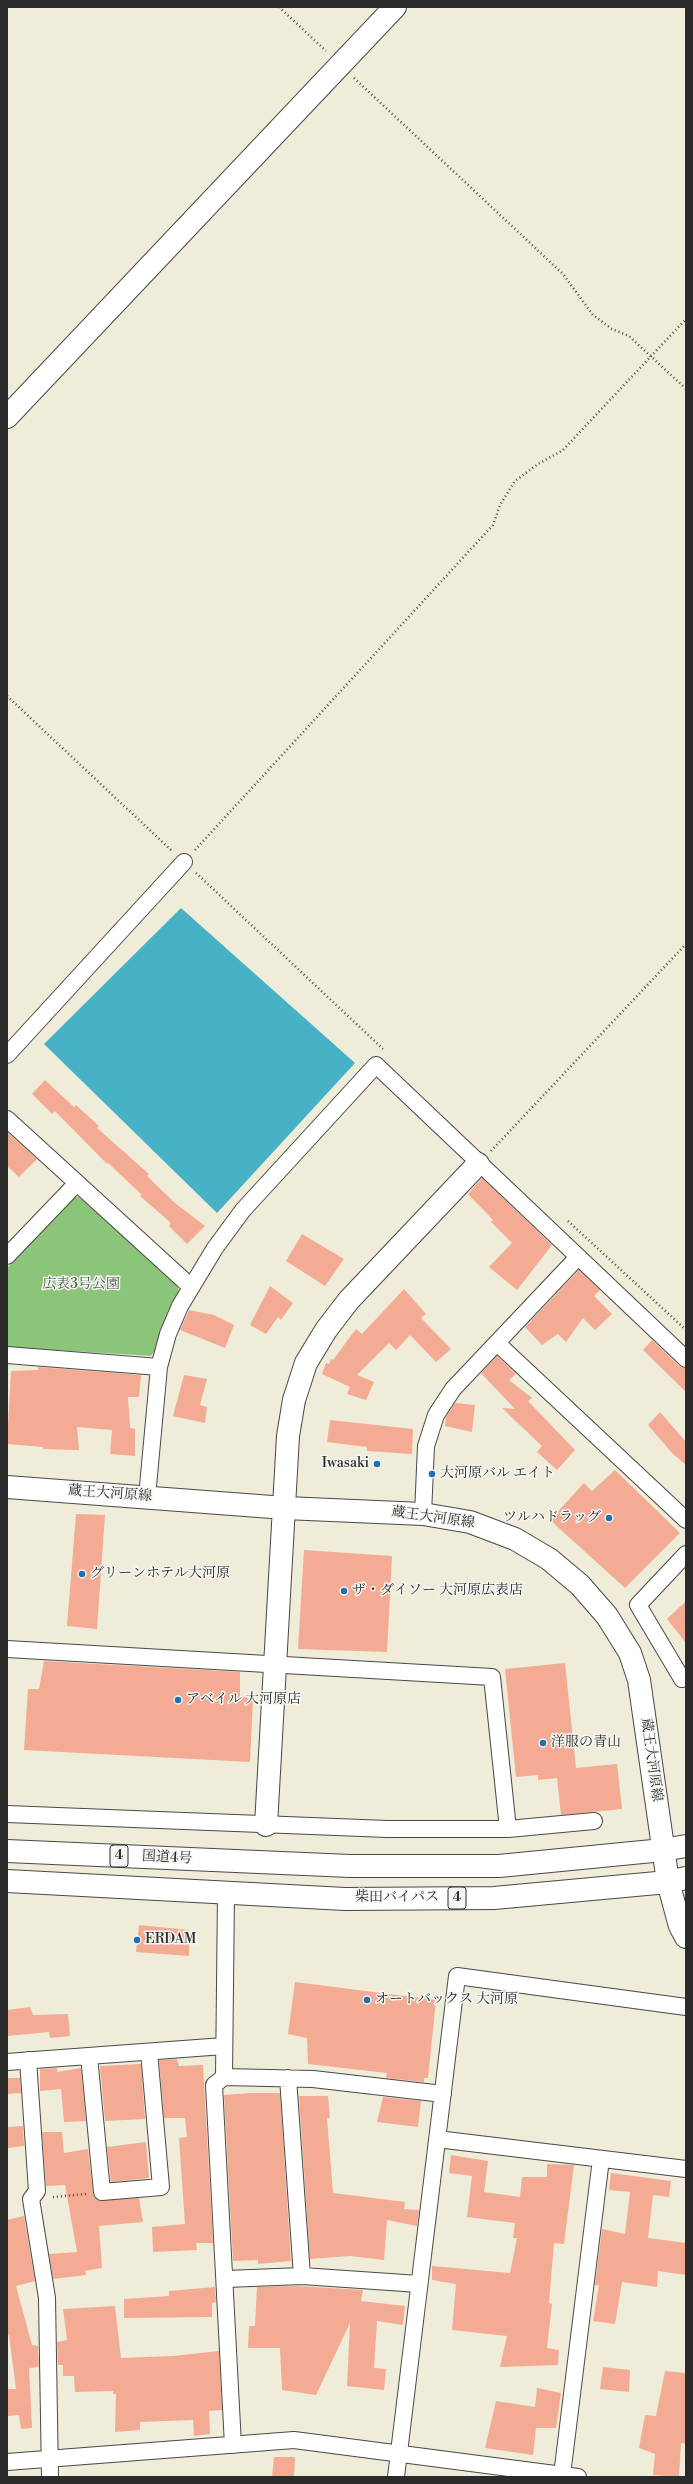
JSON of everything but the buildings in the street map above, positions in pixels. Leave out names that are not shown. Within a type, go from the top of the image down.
[{"type":"main road","points":[[7,417],[395,7]]},
{"type":"main road","points":[[266,1824],[288,1436],[294,1400],[306,1363],[326,1330],[349,1300],[488,1153]]},
{"type":"main road","name":"蔵王大河原線","points":[[7,1487],[285,1508],[423,1514],[470,1522],[515,1539],[549,1559],[575,1580],[607,1616],[630,1653],[639,1680],[663,1850],[677,1880],[680,1926],[686,1937]]},
{"type":"main road","name":"4","points":[[663,1850],[686,1846]]},
{"type":"main road","name":"国道4号","points":[[7,1851],[350,1866],[499,1866],[663,1850]]},
{"type":"main road","name":"柴田バイパス","points":[[226,1894],[345,1899],[494,1898],[677,1880]]},
{"type":"main road","name":"4","points":[[7,1881],[226,1894]]},
{"type":"street","points":[[7,1055],[184,862]]},
{"type":"street","points":[[147,1497],[159,1367],[168,1334],[190,1286],[243,1210],[376,1065],[488,1153],[578,1257],[686,1359]]},
{"type":"street","points":[[7,1119],[190,1286]]},
{"type":"street","points":[[7,1256],[77,1183]]},
{"type":"street","points":[[423,1514],[426,1446],[436,1415],[453,1389],[578,1257]]},
{"type":"street","points":[[497,1343],[686,1520]]},
{"type":"street","points":[[7,1355],[159,1367]]},
{"type":"street","points":[[686,1554],[638,1606],[682,1679],[686,1678]]},
{"type":"street","points":[[7,1649],[492,1677],[508,1829]]},
{"type":"street","points":[[7,1814],[387,1829],[508,1829],[594,1821]]},
{"type":"street","points":[[224,2077],[226,1894]]},
{"type":"street","points":[[396,2477],[457,1976],[686,2007]]},
{"type":"street","points":[[7,2062],[224,2046]]},
{"type":"street","points":[[89,2056],[102,2192],[161,2187],[149,2052]]},
{"type":"street","points":[[28,2060],[37,2191],[31,2199],[47,2298],[50,2477]]},
{"type":"street","points":[[233,2445],[229,2397],[226,2279],[214,2085],[224,2077],[288,2078],[313,2079],[443,2094]]},
{"type":"street","points":[[288,2078],[302,2276]]},
{"type":"street","points":[[437,2139],[686,2169]]},
{"type":"street","points":[[562,2475],[601,2159]]},
{"type":"street","points":[[226,2279],[302,2276],[419,2284]]},
{"type":"street","points":[[7,2462],[294,2440],[399,2455],[578,2477]]},
{"type":"path","points":[[279,7],[563,274],[593,315],[612,329],[629,336],[686,389]]},
{"type":"path","points":[[184,862],[493,525],[500,505],[515,481],[538,464],[563,450],[686,319]]},
{"type":"path","points":[[7,696],[387,1052]]},
{"type":"path","points":[[488,1153],[686,944]]},
{"type":"path","points":[[566,1219],[686,1330]]},
{"type":"path","points":[[37,2191],[45,2197],[102,2192]]},
{"type":"green space","name":"広表3号公園","points":[[70,1197],[79,1197],[176,1282],[179,1291],[157,1348],[151,1356],[7,1347],[7,1268]]},
{"type":"water","points":[[181,908],[355,1063],[217,1213],[44,1044]]},
{"type":"place","name":"Iwasaki","points":[[377,1464]]},
{"type":"place","name":"大河原バル エイト","points":[[432,1474]]},
{"type":"place","name":"ツルハドラッグ","points":[[609,1518]]},
{"type":"place","name":"グリーンホテル大河原","points":[[82,1574]]},
{"type":"place","name":"ザ・ダイソー 大河原広表店","points":[[344,1591]]},
{"type":"place","name":"アベイル 大河原店","points":[[178,1700]]},
{"type":"place","name":"洋服の青山","points":[[543,1743]]},
{"type":"place","name":"ERDAM","points":[[137,1940]]},
{"type":"place","name":"オートバックス 大河原","points":[[367,2000]]}]
